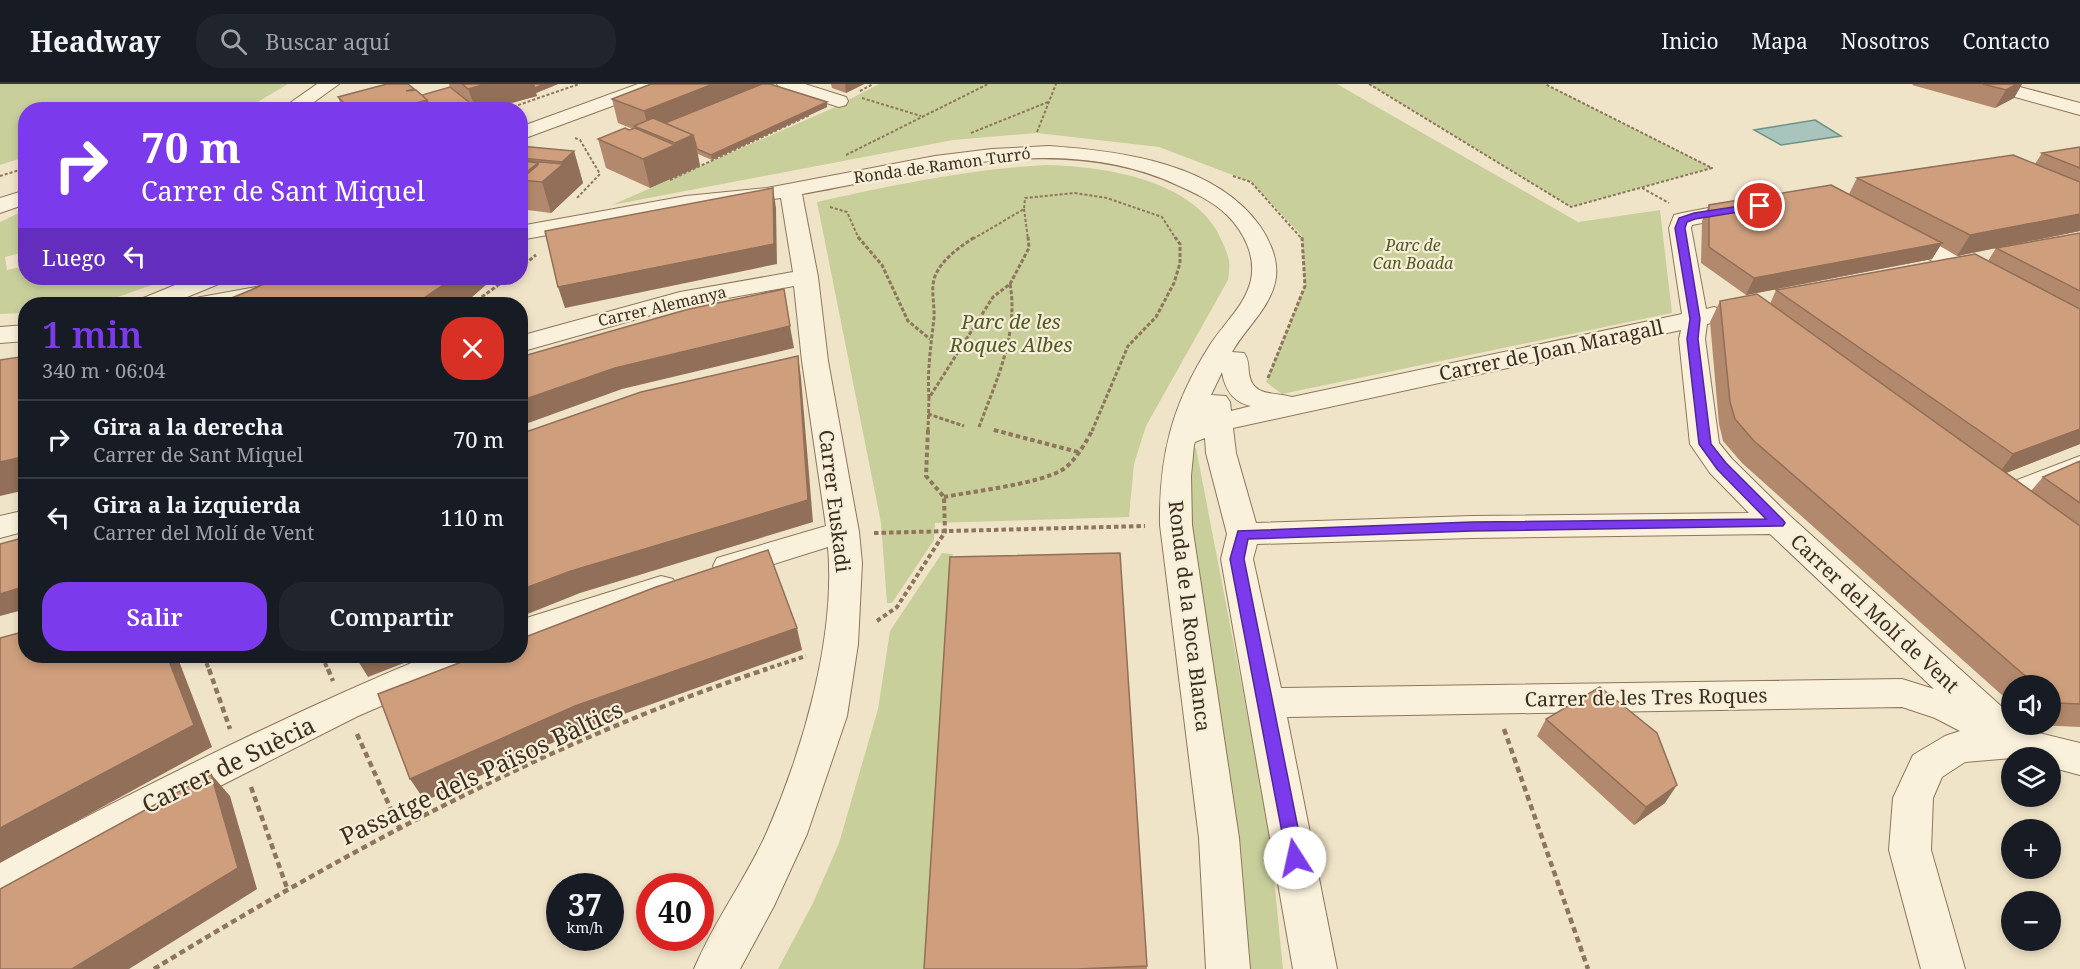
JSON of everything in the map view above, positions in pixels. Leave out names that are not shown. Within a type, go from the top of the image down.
[{"type":"street","points":[[286,102],[305,84]]},
{"type":"street","points":[[292,102],[330,84]]},
{"type":"street","points":[[528,112],[613,84]]},
{"type":"street","points":[[528,131],[655,84]]},
{"type":"street","points":[[786,84],[840,101]]},
{"type":"street","points":[[1988,84],[2008,87],[2080,109]]},
{"type":"street","points":[[2059,84],[2061,103]]},
{"type":"street","name":"Ronda de Ramon Turró","points":[[528,232],[688,203],[778,191],[920,166],[1022,152],[1074,153],[1140,164],[1201,187],[1237,211],[1246,222],[1261,253],[1264,277],[1261,290],[1244,321]]},
{"type":"street","name":"Ronda de Ramon Turró","points":[[528,247],[732,207],[778,191]]},
{"type":"street","name":"Carrer Euskadi","points":[[716,969],[759,892],[787,834],[828,716],[841,644],[846,563],[858,533],[804,364],[806,278],[778,191]]},
{"type":"street","points":[[0,206],[18,199]]},
{"type":"street","name":"Carrer del Molí de Vent","points":[[1760,206],[1694,216],[1682,220],[1680,228],[1695,319],[1692,339],[1705,444],[1721,466],[1778,523],[2016,743]]},
{"type":"street","points":[[1878,223],[2003,289]]},
{"type":"street","points":[[1926,273],[1990,260]]},
{"type":"street","name":"Carrer Alemanya","points":[[528,342],[680,299],[806,278]]},
{"type":"street","points":[[167,297],[195,285]]},
{"type":"street","points":[[239,297],[304,285]]},
{"type":"street","name":"Carrer de Joan Maragall","points":[[1181,437],[1217,423],[1305,402],[1735,311]]},
{"type":"street","points":[[1244,321],[1241,345],[1219,390],[1216,404],[1217,423],[1221,453],[1242,534],[1237,559],[1315,969]]},
{"type":"street","name":"Ronda de la Roca Blanca","points":[[1244,321],[1225,342],[1194,401],[1181,437],[1174,479],[1176,525],[1220,838],[1247,969]]},
{"type":"street","points":[[0,335],[18,334]]},
{"type":"street","name":"Carrer de Joan Maragall","points":[[1235,359],[1234,378],[1238,387],[1246,395],[1259,401],[1305,402]]},
{"type":"street","points":[[2028,516],[1993,490],[2080,466]]},
{"type":"street","points":[[0,527],[18,522]]},
{"type":"street","points":[[1242,534],[1472,526],[1778,523]]},
{"type":"street","points":[[528,630],[697,576],[858,533]]},
{"type":"street","name":"Carrer de Suècia","points":[[0,884],[143,806],[345,706],[446,663]]},
{"type":"street","name":"Carrer de les Tres Roques","points":[[1266,703],[1902,693],[1947,708],[2016,743]]},
{"type":"street","points":[[1943,969],[1910,850],[1913,798],[1927,766],[1958,747],[2016,743],[2078,761]]},
{"type":"street","name":"Ronda de la Roca Blanca","points":[[1220,838],[1228,969]]},
{"type":"path","points":[[527,102],[579,84]]},
{"type":"path","points":[[873,84],[853,94],[922,117]]},
{"type":"path","points":[[854,158],[842,158],[988,84]]},
{"type":"path","points":[[1048,133],[1036,133],[1056,84]]},
{"type":"path","points":[[1369,84],[1571,207],[1713,168],[1545,84]]},
{"type":"path","points":[[666,182],[840,101]]},
{"type":"path","points":[[964,136],[1048,102]]},
{"type":"path","points":[[548,124],[580,140],[600,174],[548,229]]},
{"type":"path","points":[[0,176],[18,170]]},
{"type":"path","points":[[1231,175],[1251,182],[1302,236],[1305,286],[1266,382]]},
{"type":"path","points":[[930,398],[993,297],[1010,284],[1029,248],[1024,209],[1025,198],[1075,193],[1107,198],[1162,217],[1180,244],[1179,263],[1174,283],[1155,317],[1128,346],[1087,441],[1064,469],[1045,477],[944,497]]},
{"type":"path","points":[[825,205],[847,212],[861,243],[882,265],[909,321],[930,339]]},
{"type":"path","points":[[945,532],[944,497],[926,476],[930,398],[926,368],[934,323],[933,280],[940,266],[968,242],[1024,209]]},
{"type":"path","points":[[979,427],[1009,344],[1013,294],[1010,284]]},
{"type":"path","points":[[482,297],[498,285]]},
{"type":"path","points":[[928,414],[964,426]]},
{"type":"path","points":[[994,430],[1078,452]]},
{"type":"path","points":[[858,533],[1176,525]]},
{"type":"path","name":"Passatge dels Països Bàltics","points":[[154,969],[287,888],[399,827],[562,747],[719,684],[841,644],[897,607],[945,532]]},
{"type":"path","points":[[325,663],[399,827]]},
{"type":"path","points":[[1494,700],[1588,969]]},
{"type":"green space","points":[[0,84],[288,84],[258,102],[18,102],[18,159],[0,165]]},
{"type":"green space","name":"Parc de Can Boada","points":[[879,84],[1337,84],[1578,222],[1660,210],[1672,313],[1282,394],[1266,382],[1305,286],[1302,236],[1251,182],[1159,147],[1037,133],[953,140],[612,205],[833,108]]},
{"type":"green space","points":[[1369,84],[1545,84],[1712,168],[1571,207]]},
{"type":"green space","name":"Parc de les Roques Albes","points":[[1046,165],[1121,173],[1171,190],[1210,220],[1229,259],[1228,280],[1146,426],[1134,464],[1129,517],[935,523],[934,540],[892,603],[887,603],[881,523],[817,202],[959,174]]},
{"type":"green space","points":[[18,213],[18,254],[5,257],[7,270],[18,268],[18,285],[152,285],[117,297],[18,297],[18,313],[0,314],[0,222]]},
{"type":"green space","points":[[1183,446],[1196,448],[1269,827],[1283,969],[1249,969],[1197,641]]},
{"type":"green space","points":[[942,553],[953,554],[950,564],[925,969],[778,969],[813,903],[839,843],[878,709],[890,631]]},
{"type":"water","points":[[1815,120],[1841,136],[1781,145],[1754,130]]},
{"type":"building","points":[[387,84],[408,84],[414,89],[406,91],[416,90],[427,100],[420,102],[343,102],[338,97]]},
{"type":"building","points":[[462,84],[486,84],[468,89]]},
{"type":"building","points":[[651,84],[713,84],[644,111],[612,99]]},
{"type":"building","points":[[762,84],[770,84],[827,102],[711,155],[697,149],[693,135],[665,123]]},
{"type":"building","points":[[1983,84],[2017,84],[2006,90]]},
{"type":"building","points":[[450,87],[469,102],[428,102],[422,95]]},
{"type":"building","points":[[653,118],[693,135],[675,143],[634,126]]},
{"type":"building","points":[[625,128],[629,130],[635,128],[675,145],[643,159],[598,139]]},
{"type":"building","points":[[528,147],[574,151],[562,162],[528,159]]},
{"type":"building","points":[[2080,147],[2080,168],[2042,153]]},
{"type":"building","points":[[2013,155],[2080,182],[2080,214],[1970,235],[1857,178]]},
{"type":"building","points":[[528,161],[563,164],[542,182],[528,181],[528,173],[538,163]]},
{"type":"building","points":[[528,162],[538,163],[528,171]]},
{"type":"building","points":[[1831,185],[1942,243],[1754,278],[1709,247],[1709,205]]},
{"type":"building","points":[[773,188],[774,244],[558,287],[545,231]]},
{"type":"building","points":[[2080,233],[2080,291],[1996,248]]},
{"type":"building","points":[[1975,254],[2080,309],[2080,429],[2013,454],[1776,290]]},
{"type":"building","points":[[261,285],[443,285],[425,297],[234,297]]},
{"type":"building","points":[[784,289],[790,326],[615,368],[528,398],[528,355],[689,309]]},
{"type":"building","points":[[1757,294],[2080,526],[2080,704],[2061,703],[2061,675],[2024,675],[1754,441],[1735,419],[1730,402],[1720,301]]},
{"type":"building","points":[[798,356],[808,500],[571,571],[528,587],[528,431],[641,392]]},
{"type":"building","points":[[18,357],[18,458],[0,462],[0,360]]},
{"type":"building","points":[[2080,461],[2080,503],[2043,477]]},
{"type":"building","points":[[18,539],[18,588],[0,594],[0,544]]},
{"type":"building","points":[[768,550],[797,628],[575,706],[410,779],[378,694],[459,663],[528,663],[528,636],[656,587]]},
{"type":"building","points":[[1120,553],[1147,966],[1077,969],[924,969],[950,557]]},
{"type":"building","points":[[18,633],[18,663],[170,663],[194,725],[0,828],[0,638]]},
{"type":"building","points":[[1600,687],[1657,733],[1677,785],[1646,807],[1546,719]]},
{"type":"building","points":[[211,774],[238,868],[72,969],[0,969],[0,889]]},
{"type":"route","points":[[1295,858],[1237,559],[1242,534],[1472,526],[1778,523],[1721,466],[1705,444],[1692,339],[1695,319],[1680,228],[1682,220],[1694,216],[1760,206]]}]
